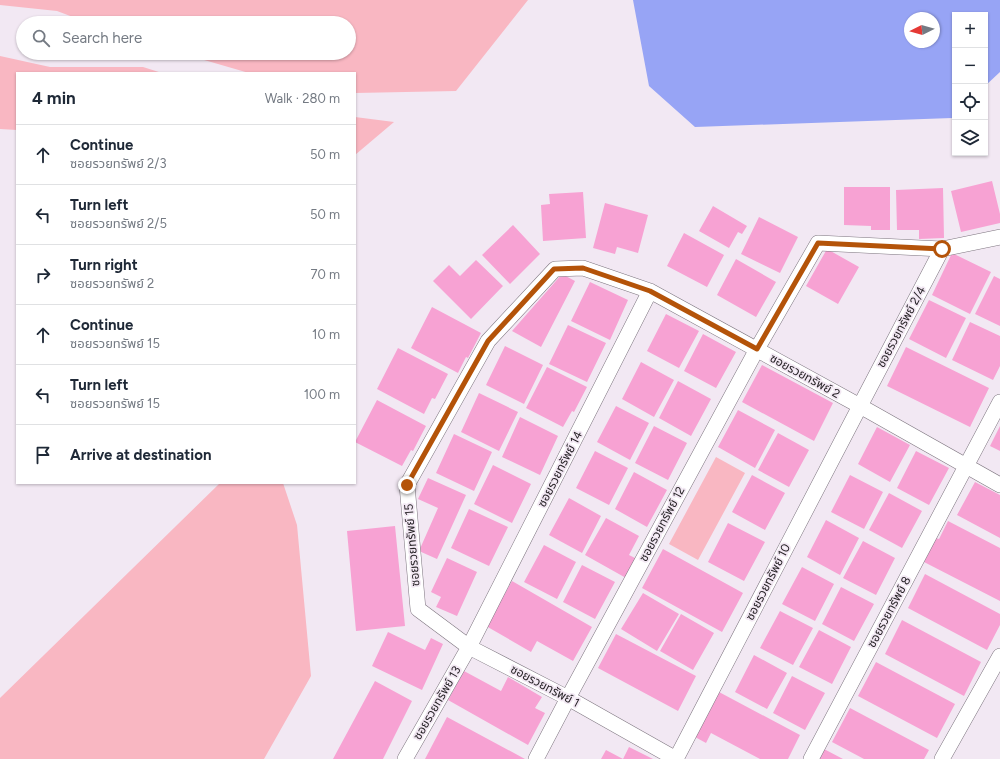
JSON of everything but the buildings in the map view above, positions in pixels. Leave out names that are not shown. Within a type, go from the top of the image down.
[{"type":"street","points":[[942,249],[1000,237]]},
{"type":"street","name":"ซอยรวยทรัพย์ 12","points":[[536,759],[757,349],[818,243],[942,249]]},
{"type":"street","name":"ซอยรวยทรัพย์ 2/4","points":[[860,406],[942,249]]},
{"type":"street","name":"ซอยรวยทรัพย์ 2","points":[[583,268],[650,291],[860,406],[1000,485]]},
{"type":"street","name":"ซอยรวยทรัพย์ 15","points":[[418,609],[407,485],[488,341],[554,269],[583,268]]},
{"type":"street","name":"ซอยรวยทรัพย์ 14","points":[[469,647],[650,291]]},
{"type":"street","name":"ซอยรวยทรัพย์ 8","points":[[810,759],[1000,402]]},
{"type":"street","name":"ซอยรวยทรัพย์ 10","points":[[676,759],[860,406]]},
{"type":"street","name":"ซอยรวยทรัพย์ 1","points":[[418,609],[469,647],[568,698],[676,759]]},
{"type":"street","name":"ซอยรวยทรัพย์ 13","points":[[405,759],[469,647]]},
{"type":"street","points":[[942,759],[1000,656]]},
{"type":"shaded area","points":[[0,0],[528,0],[456,91],[356,93],[356,72],[246,72],[204,60],[356,60],[356,16],[70,16],[57,11],[0,5]]},
{"type":"shaded area","points":[[0,56],[50,67],[143,67],[159,72],[16,72],[16,130],[0,129]]},
{"type":"shaded area","points":[[356,117],[394,122],[356,154]]},
{"type":"shaded area","points":[[716,457],[745,473],[698,560],[669,544]]},
{"type":"shaded area","points":[[219,484],[283,484],[297,525],[311,676],[264,759],[0,759],[0,698]]},
{"type":"water","points":[[633,0],[1000,0],[1000,72],[988,83],[988,12],[952,12],[952,118],[695,127],[649,86]]},
{"type":"route","points":[[407,485],[488,341],[554,269],[583,268],[650,291],[757,349],[818,243],[942,249]]}]
